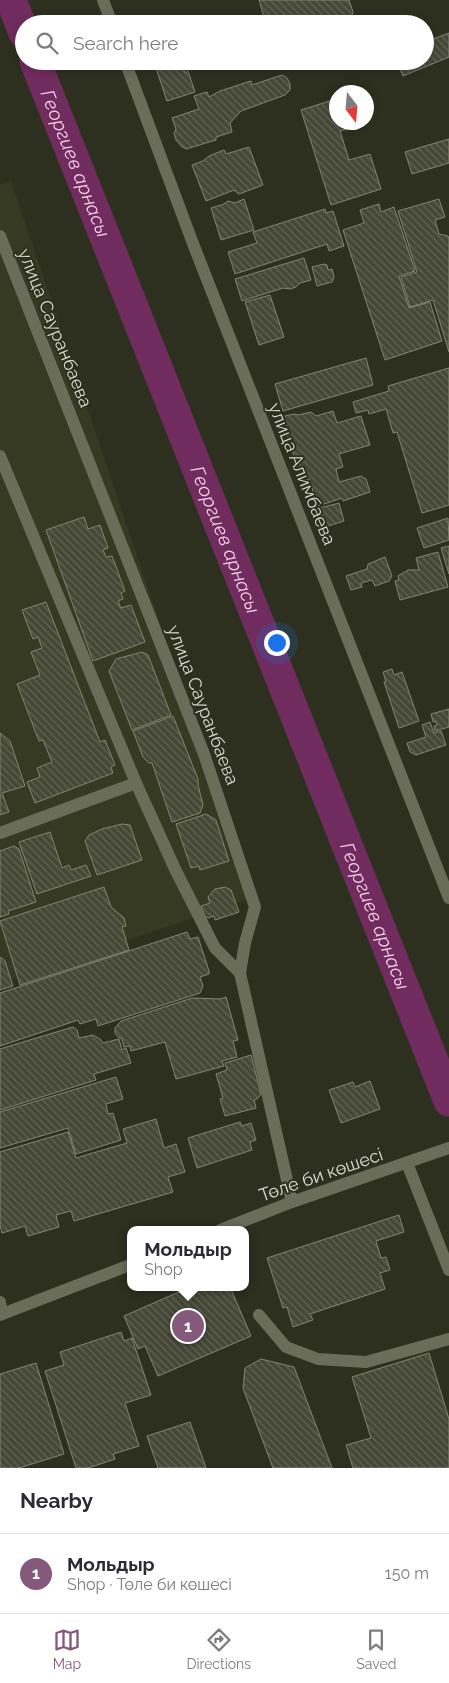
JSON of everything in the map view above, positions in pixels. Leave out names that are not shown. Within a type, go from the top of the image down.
[{"type":"street","points":[[103,0],[109,15]]},
{"type":"street","name":"улица Алимбаева","points":[[129,70],[192,241],[449,898]]},
{"type":"street","name":"улица Сауранбаева","points":[[0,236],[201,745],[255,907],[245,943],[240,973],[292,1202]]},
{"type":"street","points":[[0,456],[136,783],[175,870],[215,948],[240,973]]},
{"type":"street","points":[[0,833],[136,783]]},
{"type":"street","name":"Төле би көшесі","points":[[230,1226],[292,1202],[449,1148]]},
{"type":"street","points":[[407,1163],[449,1270]]},
{"type":"street","points":[[1,1311],[127,1266]]},
{"type":"street","points":[[259,1315],[286,1347],[318,1359],[366,1362],[449,1339]]},
{"type":"shaded area","points":[[11,181],[252,898],[0,983],[0,184]]},
{"type":"building","points":[[259,0],[349,0],[353,12],[352,15],[263,15]]},
{"type":"building","points":[[449,33],[449,57],[434,63],[434,39]]},
{"type":"building","points":[[157,70],[184,70],[185,73],[188,71],[195,92],[167,101]]},
{"type":"building","points":[[401,70],[418,70],[403,76]]},
{"type":"building","points":[[282,75],[287,78],[290,90],[285,95],[241,111],[230,123],[232,132],[216,137],[216,140],[186,149],[176,140],[174,133],[176,129],[172,118],[199,109],[194,96],[207,92],[209,97],[220,91],[251,81],[252,85]]},
{"type":"building","points":[[329,101],[329,130],[344,130],[340,131],[349,160],[370,154],[381,189],[331,205],[301,110]]},
{"type":"building","points":[[449,139],[449,163],[412,174],[405,152]]},
{"type":"building","points":[[249,147],[263,185],[239,194],[234,190],[206,201],[192,165],[224,150],[226,154]]},
{"type":"building","points":[[244,199],[254,230],[221,240],[211,208],[228,201],[235,203]]},
{"type":"building","points":[[439,199],[445,217],[435,220],[439,234],[449,238],[449,352],[433,300],[410,307],[401,277],[417,272],[398,211]]},
{"type":"building","points":[[379,204],[381,212],[394,207],[415,271],[399,276],[409,308],[430,302],[442,341],[385,360],[343,230],[364,223],[360,210]]},
{"type":"building","points":[[325,209],[326,213],[333,211],[344,246],[329,251],[327,244],[235,274],[228,252],[257,243],[253,232]]},
{"type":"building","points":[[304,258],[311,280],[300,283],[290,289],[283,288],[242,301],[235,279]]},
{"type":"building","points":[[327,265],[328,270],[332,269],[334,277],[332,282],[317,286],[312,267]]},
{"type":"building","points":[[270,295],[284,337],[259,345],[245,302]]},
{"type":"building","points":[[366,358],[373,385],[283,411],[275,384]]},
{"type":"building","points":[[449,368],[449,505],[422,513],[397,432],[393,433],[386,409],[369,414],[368,410],[356,413],[353,402],[389,391],[388,386]]},
{"type":"building","points":[[333,411],[337,423],[361,416],[370,445],[339,454],[343,467],[336,469],[339,482],[361,476],[366,479],[370,492],[343,501],[342,498],[318,506],[309,479],[302,481],[283,422],[285,416],[294,414],[311,412],[316,416]]},
{"type":"building","points":[[339,503],[344,521],[325,527],[320,508]]},
{"type":"building","points":[[84,517],[88,529],[100,525],[108,548],[103,550],[106,557],[112,556],[125,591],[121,593],[123,599],[118,601],[121,608],[131,605],[145,642],[93,661],[46,530]]},
{"type":"building","points":[[448,518],[449,540],[424,548],[417,528]]},
{"type":"building","points":[[449,546],[449,574],[441,548]]},
{"type":"building","points":[[438,552],[448,587],[400,600],[395,581],[399,580],[398,576],[408,570],[419,570],[416,558]]},
{"type":"building","points":[[385,557],[392,576],[389,581],[375,586],[372,580],[361,583],[362,587],[351,590],[346,576],[367,569],[368,564]]},
{"type":"building","points":[[46,602],[100,742],[105,740],[115,765],[111,767],[113,773],[35,803],[27,782],[40,777],[37,768],[52,762],[43,740],[39,741],[17,684],[40,675],[31,652],[42,648],[38,637],[33,639],[22,610]]},
{"type":"building","points":[[142,652],[148,655],[171,715],[132,730],[109,671],[116,659]]},
{"type":"building","points":[[392,669],[394,675],[402,672],[419,721],[399,728],[384,682],[386,682],[383,672]]},
{"type":"building","points":[[449,709],[449,727],[435,731],[434,726],[437,725],[435,721],[433,722],[431,714]]},
{"type":"building","points":[[173,716],[198,779],[203,805],[200,813],[172,822],[152,763],[149,763],[143,757],[133,731]]},
{"type":"building","points":[[430,722],[434,733],[441,731],[446,745],[416,755],[410,752],[407,743],[426,737],[422,725]]},
{"type":"building","points":[[0,733],[10,741],[25,786],[2,793],[9,812],[0,815]]},
{"type":"building","points":[[206,814],[216,820],[229,861],[200,870],[199,866],[191,868],[176,824]]},
{"type":"building","points":[[122,824],[130,825],[142,860],[97,875],[85,841],[89,835],[102,829]]},
{"type":"building","points":[[50,832],[62,868],[69,865],[71,870],[86,865],[91,876],[37,894],[19,842]]},
{"type":"building","points":[[14,846],[19,849],[36,902],[8,911],[9,914],[0,917],[0,851]]},
{"type":"building","points":[[104,887],[111,907],[124,918],[126,926],[122,927],[129,950],[20,985],[0,921]]},
{"type":"building","points":[[225,887],[231,890],[239,912],[215,920],[214,916],[208,918],[205,916],[201,906],[210,903],[208,897],[215,889]]},
{"type":"building","points":[[187,932],[190,939],[198,937],[209,971],[209,974],[200,977],[203,986],[200,993],[98,1026],[96,1019],[80,1024],[78,1020],[0,1046],[0,993]]},
{"type":"building","points":[[0,957],[5,961],[13,986],[0,990]]},
{"type":"building","points":[[226,997],[238,1040],[233,1041],[237,1057],[222,1061],[224,1066],[176,1079],[165,1042],[131,1051],[130,1046],[124,1047],[122,1039],[115,1033],[115,1028],[121,1021],[192,998],[220,999]]},
{"type":"building","points":[[73,1027],[77,1030],[79,1038],[93,1035],[103,1043],[119,1039],[122,1050],[126,1048],[131,1063],[94,1074],[96,1080],[0,1110],[0,1049]]},
{"type":"building","points":[[251,1055],[261,1094],[254,1100],[256,1108],[225,1116],[220,1099],[223,1098],[216,1074],[227,1070],[225,1063]]},
{"type":"building","points":[[116,1077],[123,1099],[106,1104],[108,1114],[113,1113],[121,1140],[76,1154],[68,1128],[0,1148],[0,1112]]},
{"type":"building","points":[[370,1081],[380,1109],[341,1123],[329,1090],[353,1082],[355,1087]]},
{"type":"building","points":[[156,1119],[164,1148],[176,1144],[185,1172],[168,1177],[173,1192],[74,1221],[71,1211],[56,1215],[59,1227],[28,1236],[25,1226],[2,1233],[0,1225],[0,1152],[68,1132],[76,1158],[127,1143],[123,1129]]},
{"type":"building","points":[[240,1122],[242,1126],[251,1123],[256,1140],[250,1142],[252,1150],[197,1168],[188,1138]]},
{"type":"building","points":[[399,1215],[404,1232],[376,1241],[381,1258],[386,1257],[390,1270],[380,1273],[385,1289],[310,1314],[313,1320],[293,1327],[287,1307],[283,1308],[267,1258]]},
{"type":"building","points":[[181,1291],[232,1291],[251,1336],[158,1376],[145,1346],[138,1349],[124,1316]]},
{"type":"building","points":[[121,1332],[124,1341],[132,1338],[151,1395],[125,1403],[139,1446],[113,1454],[115,1459],[88,1468],[76,1468],[45,1371],[64,1365],[60,1352]]},
{"type":"building","points":[[429,1353],[449,1419],[449,1468],[353,1468],[346,1445],[371,1438],[352,1377]]},
{"type":"building","points":[[261,1359],[294,1367],[332,1468],[273,1468],[243,1388],[245,1368]]},
{"type":"building","points":[[36,1363],[64,1454],[19,1468],[0,1468],[0,1374]]},
{"type":"building","points":[[190,1422],[206,1468],[158,1468],[147,1436]]},
{"type":"waterway","name":"Георгиев арнасы","points":[[11,0],[17,15]]},
{"type":"waterway","name":"Георгиев арнасы","points":[[39,70],[449,1101]]},
{"type":"place","name":"Мольдыр","points":[[188,1326]]}]
